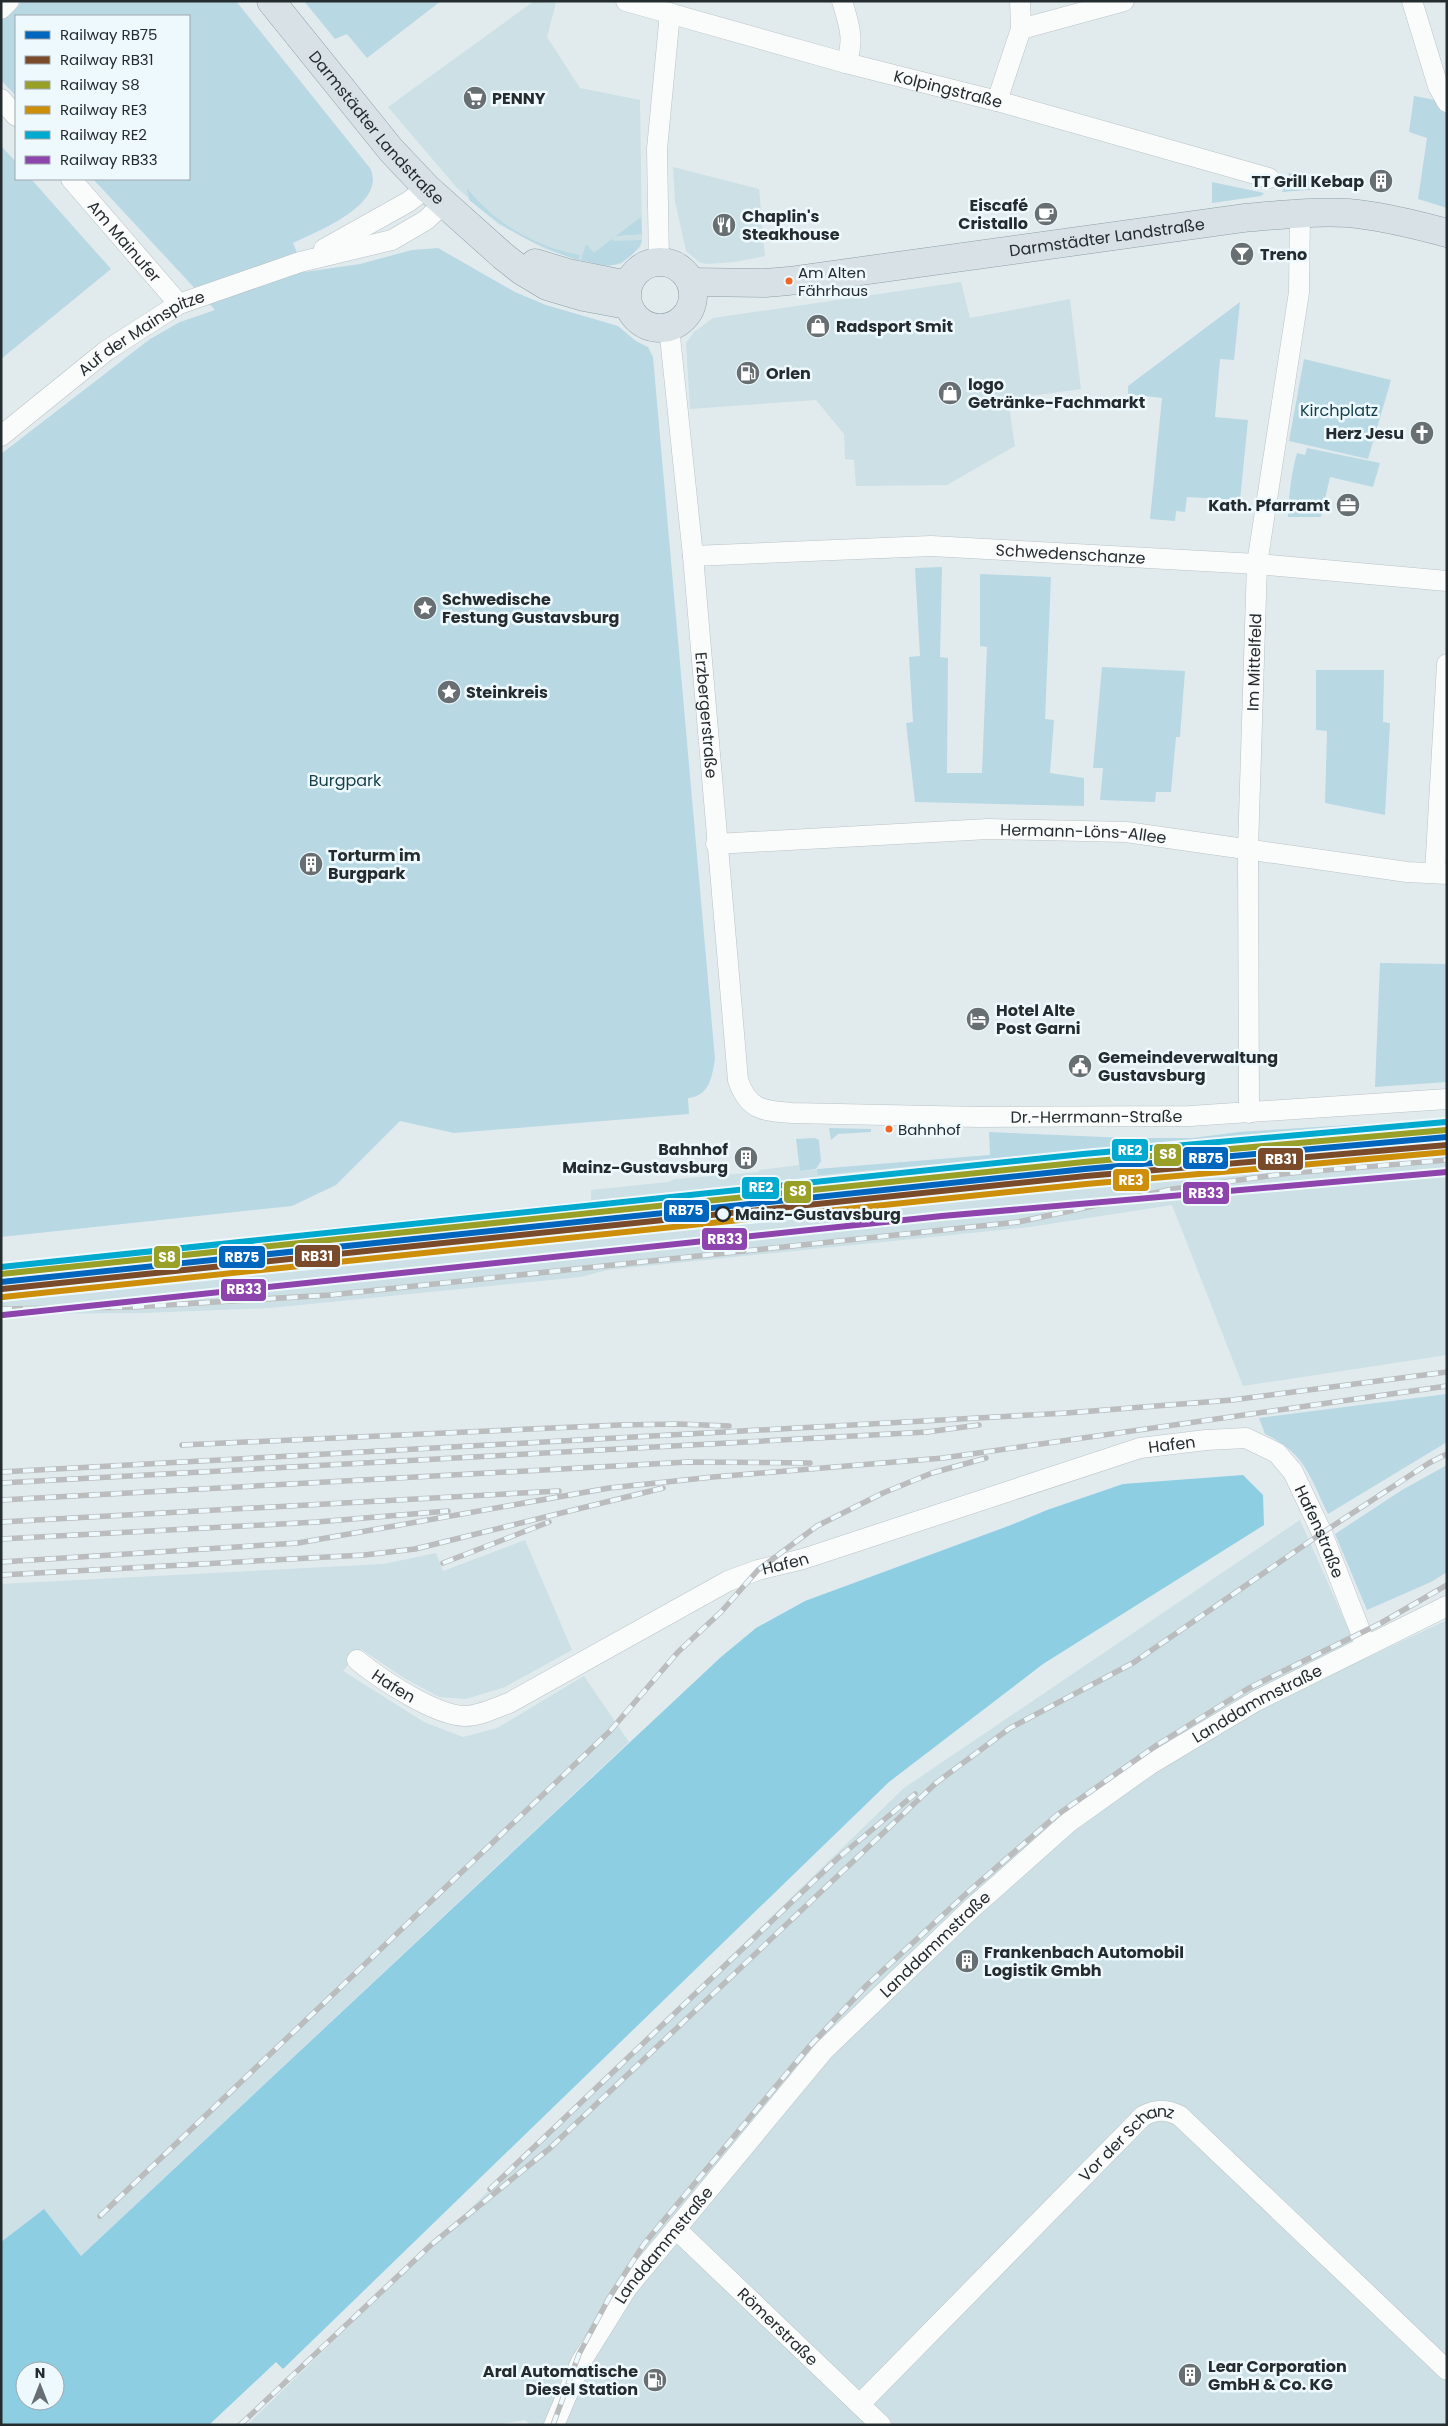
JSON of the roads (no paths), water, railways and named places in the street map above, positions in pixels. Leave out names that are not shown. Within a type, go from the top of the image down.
[{"type":"main road","name":"Darmstädter Landstraße","points":[[271,1],[360,113],[435,196],[522,271],[547,286],[584,297],[628,295]]},
{"type":"main road","name":"Darmstädter Landstraße","points":[[692,291],[891,268],[1244,218],[1300,213],[1348,213],[1388,218],[1447,233]]},
{"type":"main road","points":[[659,262],[678,267],[692,291],[688,314],[683,320],[661,329],[644,324],[636,319],[628,295],[640,268],[659,262]]},
{"type":"street","points":[[1,9],[9,1]]},
{"type":"street","name":"Kolpingstraße","points":[[626,1],[846,63],[997,101],[1269,178]]},
{"type":"street","points":[[842,1],[851,32],[850,51],[846,63]]},
{"type":"street","points":[[997,101],[1021,28],[1020,1]]},
{"type":"street","points":[[1021,28],[1124,1]]},
{"type":"street","points":[[1412,1],[1438,86],[1447,102]]},
{"type":"street","points":[[659,262],[657,149],[670,13]]},
{"type":"street","points":[[1,99],[15,115]]},
{"type":"street","name":"Am Mainufer","points":[[72,180],[179,304]]},
{"type":"street","name":"Auf der Mainspitze","points":[[1,436],[106,351],[179,304],[300,262],[408,202],[435,196]]},
{"type":"street","name":"Im Mittelfeld","points":[[1249,1113],[1248,849],[1257,564],[1298,292],[1300,213]]},
{"type":"street","name":"Erzbergerstraße","points":[[669,327],[693,556],[716,844],[738,1080],[748,1101]]},
{"type":"street","name":"Schwedenschanze","points":[[693,556],[931,546],[1257,564],[1447,580]]},
{"type":"street","points":[[1441,874],[1447,664]]},
{"type":"street","name":"Hermann-Löns-Allee","points":[[716,844],[988,829],[1126,832],[1406,872],[1441,874]]},
{"type":"street","name":"Dr.-Herrmann-Straße","points":[[748,1101],[764,1110],[792,1113],[1122,1117],[1249,1113],[1447,1099]]},
{"type":"street","name":"Hafenstraße","points":[[1246,1438],[1277,1453],[1293,1472],[1322,1533],[1366,1646]]},
{"type":"street","name":"Hafen","points":[[357,1660],[369,1670],[446,1714],[466,1716],[483,1712],[509,1703],[719,1586],[758,1570],[804,1559],[1140,1448],[1206,1440],[1246,1438]]},
{"type":"street","name":"Landdammstraße","points":[[554,2425],[586,2354],[627,2288],[824,2050],[854,2019],[971,1909],[1069,1822],[1150,1765],[1256,1701],[1447,1606]]},
{"type":"street","name":"Vor der Schanz","points":[[860,2404],[1143,2116],[1154,2111],[1168,2110],[1180,2116],[1447,2370]]},
{"type":"street","name":"Römerstraße","points":[[676,2229],[881,2425]]},
{"type":"water","points":[[1243,1475],[1263,1495],[1264,1525],[1043,1664],[889,1782],[283,2369],[276,2362],[209,2425],[1,2425],[1,2242],[44,2209],[81,2256],[721,1657],[756,1628],[805,1601],[1047,1510],[1123,1484]]},
{"type":"railway","points":[[1,1309],[133,1307],[330,1295],[1018,1222],[1173,1189],[1290,1173],[1447,1160]]},
{"type":"railway","points":[[1,1472],[1067,1413],[1232,1400],[1447,1372]]},
{"type":"railway","points":[[1,1562],[298,1543],[609,1488],[713,1477],[943,1458],[1447,1386]]},
{"type":"railway","points":[[182,1445],[619,1425],[679,1424],[729,1426]]},
{"type":"railway","points":[[1,1483],[927,1432],[979,1425]]},
{"type":"railway","points":[[240,2425],[432,2244],[549,2149],[936,1783],[1010,1728],[1133,1663],[1322,1533],[1429,1463],[1447,1454]]},
{"type":"railway","points":[[100,2216],[610,1731],[678,1652],[721,1612],[758,1570],[817,1526],[883,1493],[932,1473],[986,1458]]},
{"type":"railway","points":[[1,1500],[688,1462],[810,1463]]},
{"type":"railway","points":[[1,1575],[364,1555],[415,1549],[663,1488]]},
{"type":"railway","points":[[1,1522],[559,1491]]},
{"type":"railway","points":[[1,1539],[317,1522],[448,1511]]},
{"type":"railway","points":[[443,1563],[549,1522]]},
{"type":"railway","points":[[553,2425],[579,2354],[609,2298],[644,2244],[808,2048],[867,1985],[968,1892],[1057,1815],[1157,1745],[1249,1688],[1381,1623],[1447,1585]]},
{"type":"railway","points":[[490,2189],[838,1858],[915,1794]]},
{"type":"rail line","name":"RE2","points":[[1,1267],[1083,1154],[1446,1122]]},
{"type":"rail line","name":"S8","points":[[1,1274],[1084,1162],[1446,1130]]},
{"type":"rail line","name":"RB75","points":[[1,1282],[1085,1169],[1447,1137]]},
{"type":"rail line","name":"RB31","points":[[2,1289],[1086,1176],[1447,1145]]},
{"type":"rail line","name":"RE3","points":[[3,1297],[1086,1184],[1447,1152]]},
{"type":"rail line","name":"RB33","points":[[3,1315],[942,1216],[1447,1172]]},
{"type":"place","name":"PENNY","points":[[475,98]]},
{"type":"place","name":"TT Grill Kebap","points":[[1381,181]]},
{"type":"place","name":"Eiscafé Cristallo","points":[[1046,214]]},
{"type":"place","name":"Chaplin's Steakhouse","points":[[724,225]]},
{"type":"place","name":"Treno","points":[[1242,254]]},
{"type":"place","name":"Am Alten Fährhaus","points":[[789,281]]},
{"type":"place","name":"Radsport Smit","points":[[818,326]]},
{"type":"place","name":"Orlen","points":[[748,373]]},
{"type":"place","name":"logo Getränke-Fachmarkt","points":[[950,393]]},
{"type":"place","name":"Herz Jesu","points":[[1422,433]]},
{"type":"place","name":"Kath. Pfarramt","points":[[1348,505]]},
{"type":"place","name":"Schwedische Festung Gustavsburg","points":[[425,608]]},
{"type":"place","name":"Steinkreis","points":[[449,692]]},
{"type":"place","name":"Torturm im Burgpark","points":[[311,864]]},
{"type":"place","name":"Hotel Alte Post Garni","points":[[978,1019]]},
{"type":"place","name":"Gemeindeverwaltung Gustavsburg","points":[[1080,1066]]},
{"type":"place","name":"Bahnhof","points":[[889,1129]]},
{"type":"place","name":"Bahnhof Mainz-Gustavsburg","points":[[746,1158]]},
{"type":"place","name":"Mainz-Gustavsburg","points":[[723,1214]]},
{"type":"place","name":"Frankenbach Automobil Logistik Gmbh","points":[[967,1961]]},
{"type":"place","name":"Lear Corporation GmbH & Co. KG","points":[[1190,2375]]},
{"type":"place","name":"Aral Automatische Diesel Station","points":[[655,2380]]},
{"type":"park label","name":"Kirchplatz","points":[[1339,410]]},
{"type":"park label","name":"Burgpark","points":[[345,780]]}]
